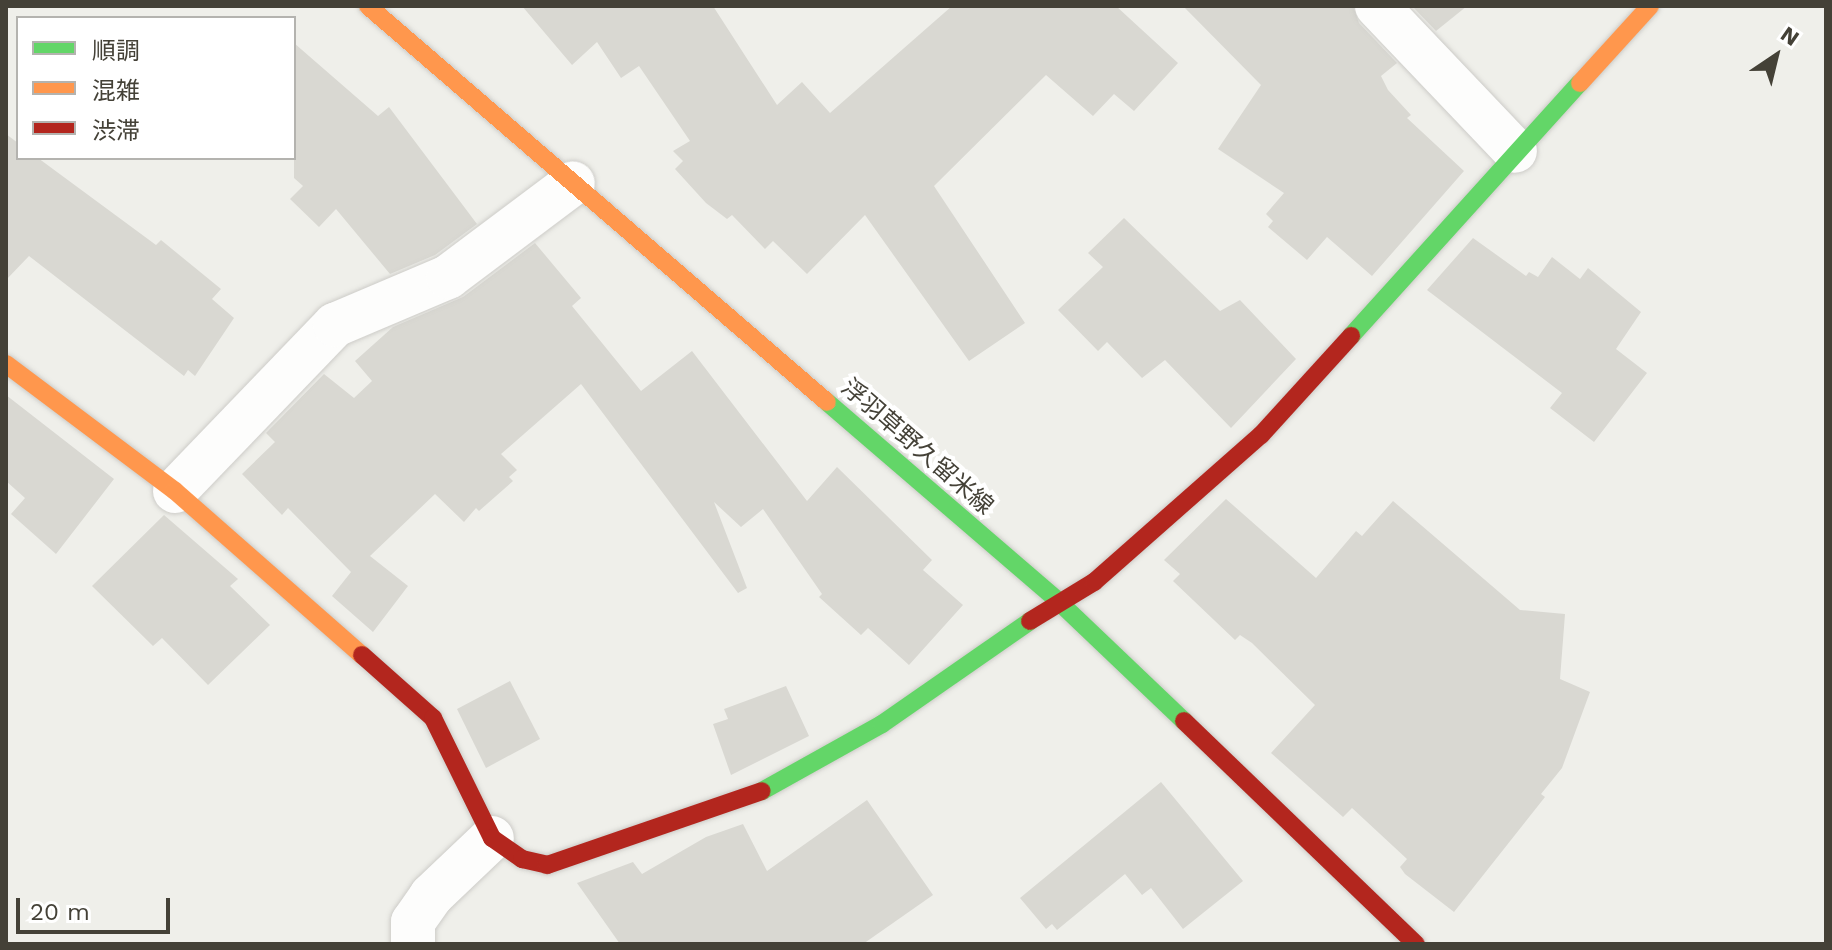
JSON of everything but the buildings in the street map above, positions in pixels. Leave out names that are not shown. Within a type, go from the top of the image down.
[{"type":"street","name":"浮羽草野久留米線","points":[[368,6],[1058,601],[1408,941]]},
{"type":"street","points":[[1377,6],[1515,151]]},
{"type":"street","points":[[6,364],[175,491],[433,718],[492,838],[522,859],[547,865],[758,793],[882,724],[1058,601],[1094,582],[1261,435],[1515,151],[1650,6]]},
{"type":"street","points":[[175,491],[335,325],[448,277],[573,183]]},
{"type":"street","points":[[413,944],[413,922],[431,896],[492,838]]},
{"type":"traffic: fast","points":[[1351,336],[1580,83]]},
{"type":"traffic: fast","points":[[827,402],[1058,601],[1184,721]]},
{"type":"traffic: fast","points":[[762,791],[882,724],[1030,621]]},
{"type":"traffic: slow","points":[[368,6],[827,402]]},
{"type":"traffic: slow","points":[[1580,83],[1650,6]]},
{"type":"traffic: slow","points":[[6,364],[175,491],[362,655]]},
{"type":"traffic: jam","points":[[1030,621],[1094,582],[1261,435],[1351,336]]},
{"type":"traffic: jam","points":[[362,655],[433,718],[492,838],[522,859],[547,865],[762,791]]},
{"type":"traffic: jam","points":[[1184,721],[1416,944]]}]
